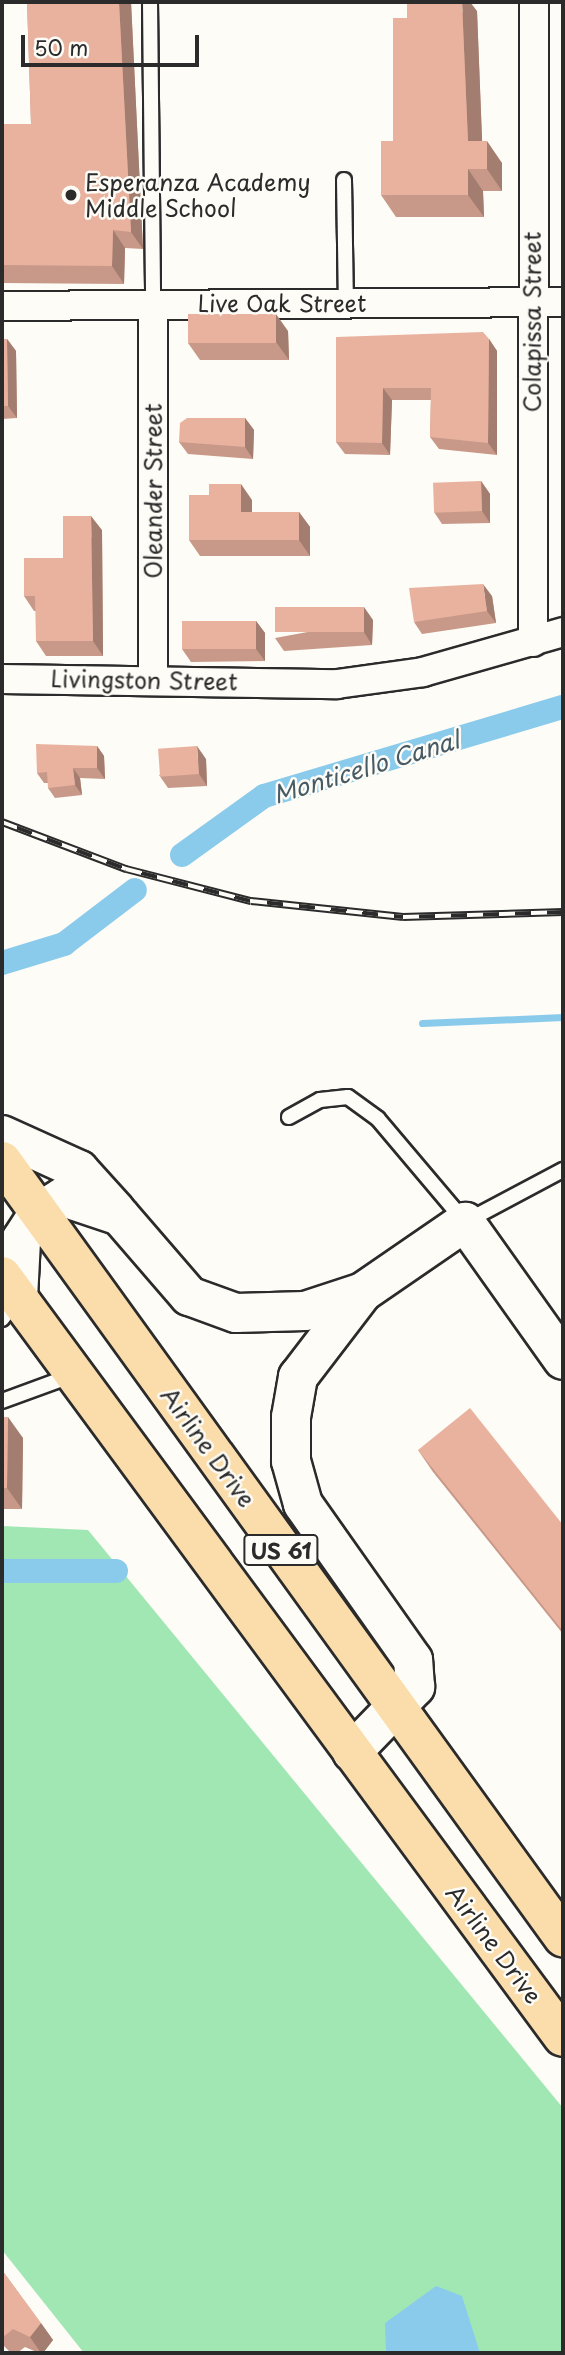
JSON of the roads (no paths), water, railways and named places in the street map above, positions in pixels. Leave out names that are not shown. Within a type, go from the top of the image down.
[{"type":"highway","name":"Airline Drive","points":[[2,1161],[397,1711],[563,1937]]},
{"type":"highway","name":"Airline Drive","points":[[7,1298],[75,1374],[563,2037]]},
{"type":"street","name":"Colapissa Street","points":[[533,642],[531,302],[534,2]]},
{"type":"street","name":"Live Oak Street","points":[[2,306],[563,302]]},
{"type":"street","name":"Oleander Street","points":[[153,304],[153,679]]},
{"type":"street","name":"Livingston Street","points":[[2,679],[153,679],[337,684],[423,672],[563,632]]},
{"type":"street","points":[[2,1135],[79,1170],[189,1296],[236,1313],[305,1311],[363,1292],[465,1222],[563,1360]]},
{"type":"street","points":[[7,1298],[21,1240],[39,1212],[64,1197],[120,1216]]},
{"type":"street","points":[[352,1752],[397,1711],[415,1687],[413,1660],[303,1504],[291,1461],[298,1377],[363,1292]]},
{"type":"lane","points":[[150,2],[153,304]]},
{"type":"lane","points":[[344,180],[346,303]]},
{"type":"lane","points":[[289,1117],[320,1100],[348,1097],[379,1119],[465,1222],[563,1170]]},
{"type":"lane","points":[[2,1401],[75,1374]]},
{"type":"water","points":[[436,2286],[462,2296],[480,2353],[386,2353],[385,2323]]},
{"type":"waterway","name":"Monticello Canal","points":[[182,855],[264,796],[563,707]]},
{"type":"waterway","points":[[2,963],[64,944],[135,890]]},
{"type":"waterway","points":[[422,1023],[563,1017]]},
{"type":"waterway","points":[[2,1571],[116,1571]]},
{"type":"railway","points":[[2,822],[126,869],[251,901],[403,917],[563,912]]},
{"type":"place","name":"Esperanza Academy Middle School","points":[[71,195]]}]
